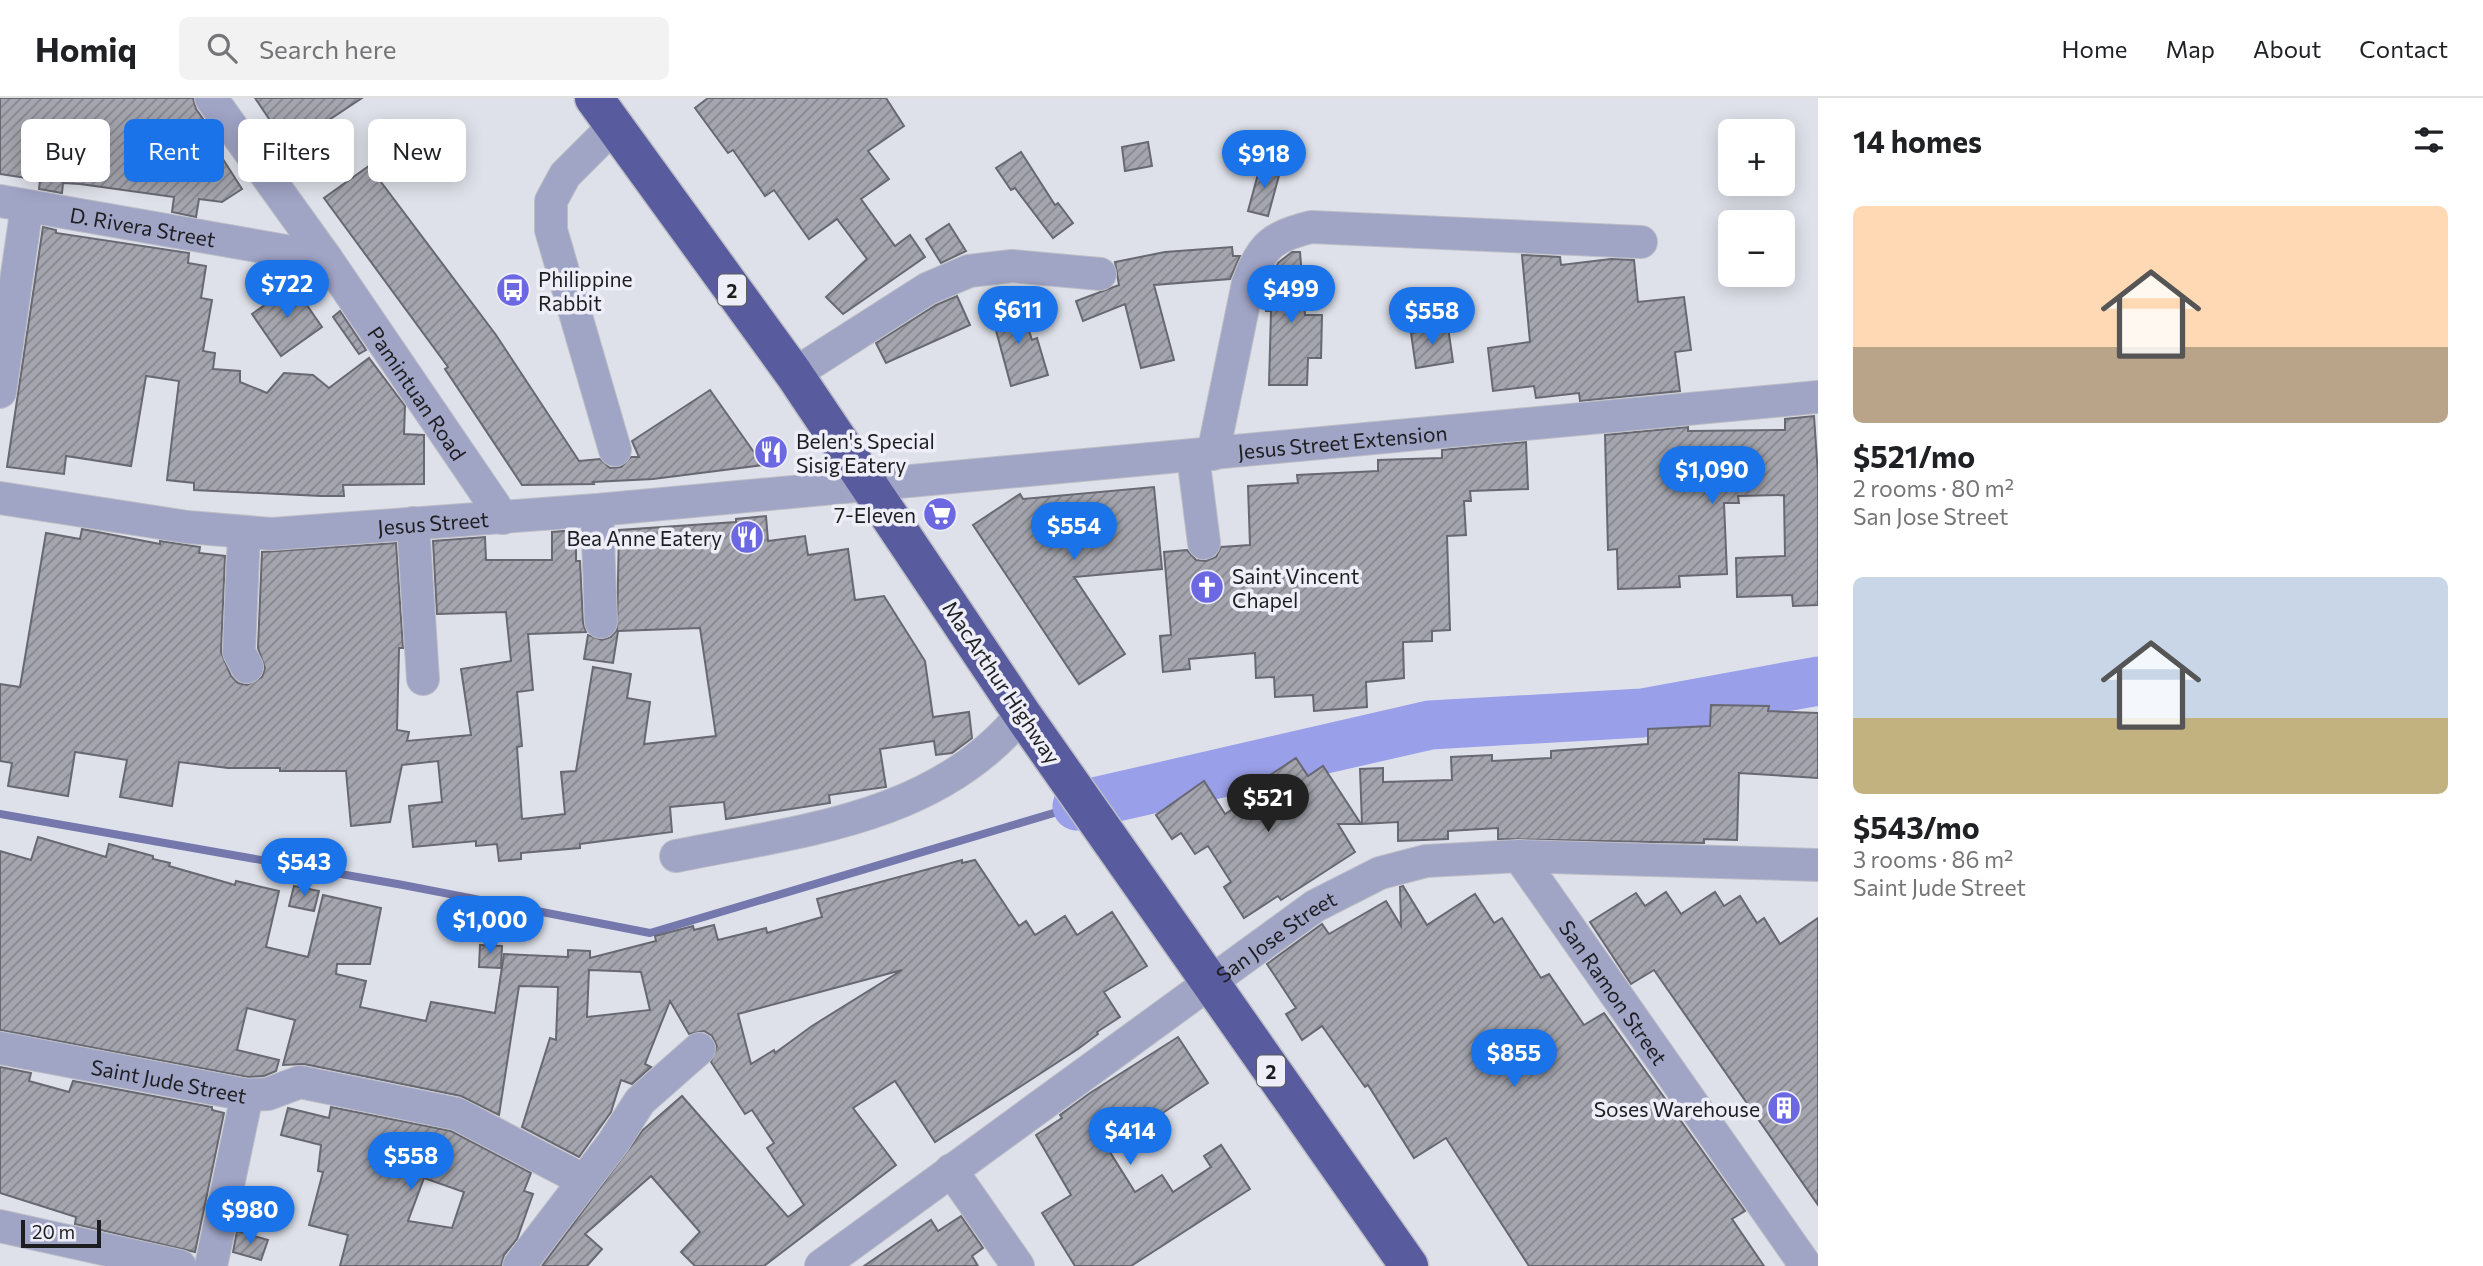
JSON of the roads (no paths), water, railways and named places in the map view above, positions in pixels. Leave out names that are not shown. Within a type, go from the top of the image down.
[{"type":"highway","name":"MacArthur Highway","points":[[604,112],[794,374],[1027,721],[1409,1266]]},
{"type":"street","name":"Pamintuan Road","points":[[211,98],[326,258],[503,518]]},
{"type":"street","points":[[604,112],[551,201],[551,230],[615,450]]},
{"type":"street","name":"D. Rivera Street","points":[[13,204],[326,258]]},
{"type":"street","points":[[0,391],[13,204]]},
{"type":"street","points":[[1204,543],[1203,455],[1241,330],[1248,283],[1255,264],[1280,234],[1311,228],[1641,242]]},
{"type":"street","points":[[794,374],[926,289],[969,271],[1012,266],[1100,274]]},
{"type":"street","name":"Jesus Street Extension","points":[[868,483],[1203,455],[1818,397]]},
{"type":"street","name":"Jesus Street","points":[[0,498],[132,520],[244,533],[503,518],[868,483]]},
{"type":"street","points":[[597,510],[601,622]]},
{"type":"street","points":[[413,523],[423,678]]},
{"type":"street","points":[[244,533],[239,652],[247,667]]},
{"type":"street","points":[[676,856],[850,820],[908,801],[979,758],[1027,721]]},
{"type":"street","name":"San Jose Street","points":[[821,1266],[1209,980],[1315,906],[1380,873],[1426,861],[1519,856],[1818,866]]},
{"type":"street","name":"San Ramon Street","points":[[1519,856],[1806,1266]]},
{"type":"street","name":"Saint Jude Street","points":[[0,1048],[247,1095],[211,1266]]},
{"type":"street","points":[[519,1266],[613,1143],[640,1101],[699,1049]]},
{"type":"street","points":[[247,1095],[268,1094],[300,1082],[457,1114],[583,1180]]},
{"type":"street","points":[[951,1170],[1018,1266]]},
{"type":"street","points":[[0,1226],[180,1266]]},
{"type":"waterway","points":[[1077,806],[1430,725],[1642,713],[1818,681]]},
{"type":"waterway","points":[[0,814],[403,885],[650,933],[1074,807]]},
{"type":"place","name":"Philippine Rabbit","points":[[513,290]]},
{"type":"place","name":"Belen's Special Sisig Eatery","points":[[771,452]]},
{"type":"place","name":"7-Eleven","points":[[940,514]]},
{"type":"place","name":"Bea Anne Eatery","points":[[747,537]]},
{"type":"place","name":"Saint Vincent Chapel","points":[[1207,587]]},
{"type":"place","name":"Soses Warehouse","points":[[1784,1108]]}]
